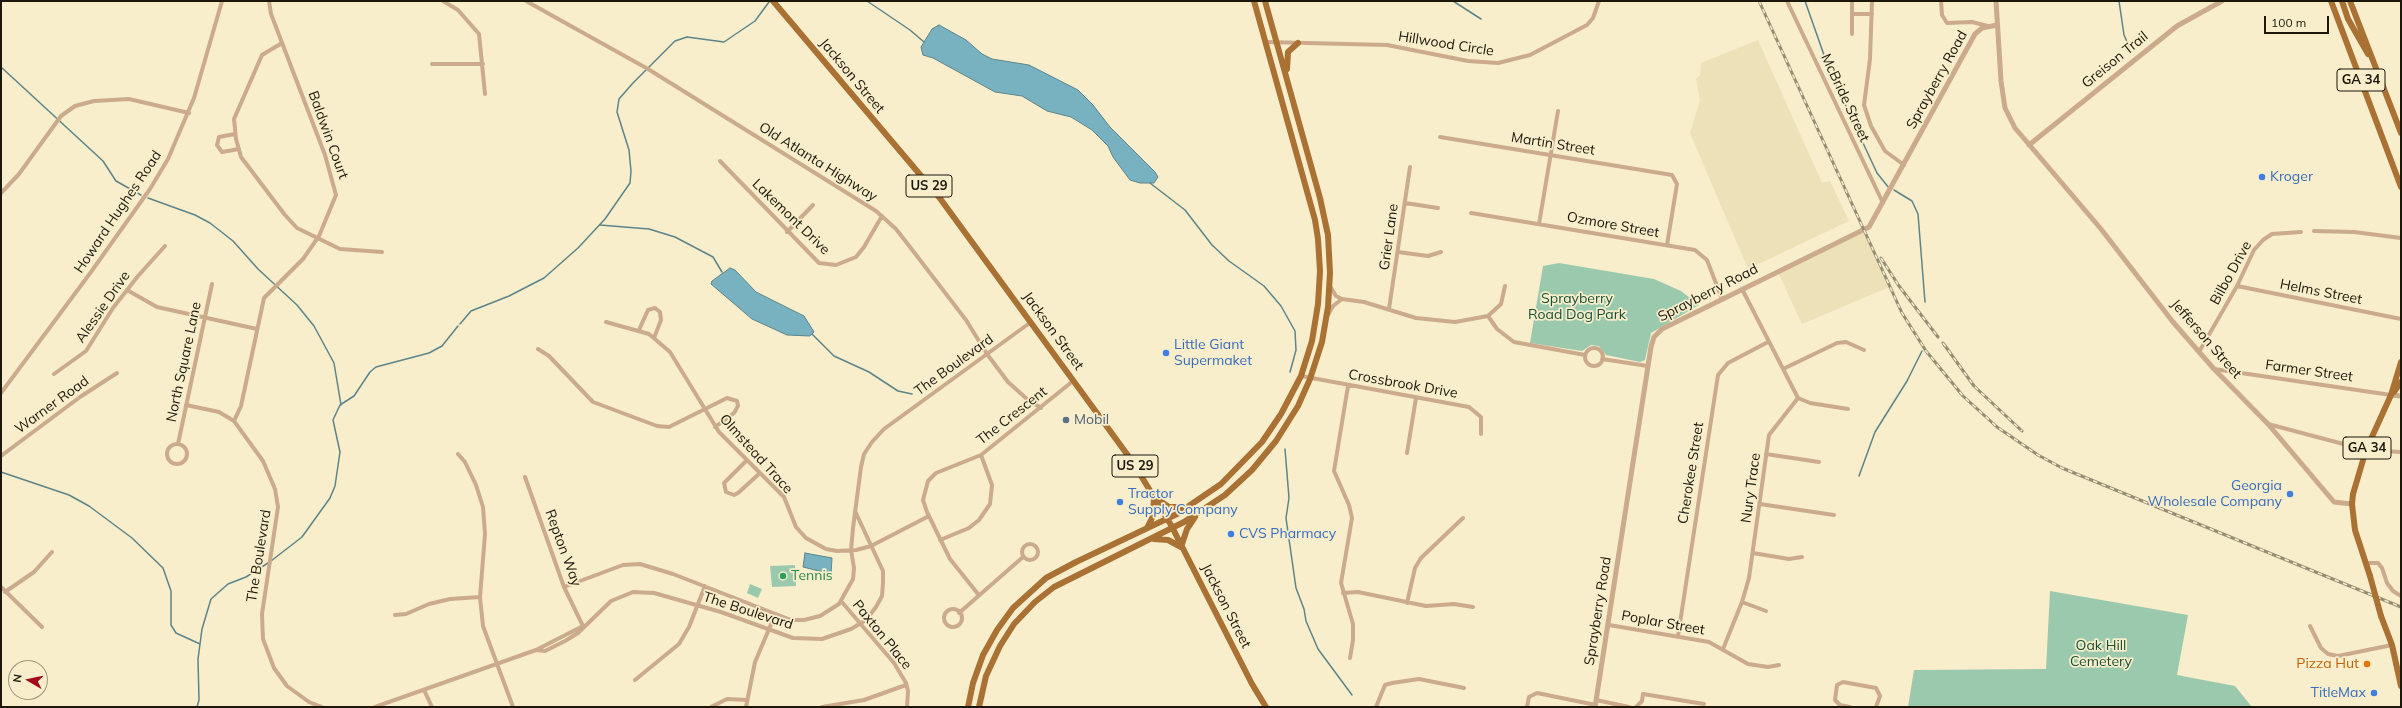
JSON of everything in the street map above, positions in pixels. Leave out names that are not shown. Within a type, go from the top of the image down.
[{"type":"main road","name":"Jackson Street","points":[[773,1],[939,197],[1132,461],[1173,529],[1181,547],[1266,707]]},
{"type":"main road","points":[[968,707],[973,683],[983,655],[997,630],[1014,608],[1046,578],[1076,562],[1167,519],[1191,506],[1221,484],[1254,452],[1281,414],[1301,376],[1317,316],[1320,282],[1315,220],[1254,1]]},
{"type":"main road","points":[[979,707],[986,676],[997,650],[1014,624],[1035,602],[1054,587],[1173,529],[1196,515],[1234,487],[1268,451],[1291,418],[1310,379],[1322,342],[1327,317],[1330,286],[1330,261],[1326,223],[1265,1]]},
{"type":"main road","name":"GA 34","points":[[2331,1],[2401,187]]},
{"type":"main road","points":[[2342,1],[2348,19],[2373,60]]},
{"type":"main road","name":"GA 34","points":[[2350,1],[2401,133]]},
{"type":"main road","points":[[1288,85],[1286,57],[1298,43]]},
{"type":"main road","name":"GA 34","points":[[2392,395],[2401,362]]},
{"type":"main road","name":"GA 34","points":[[2401,382],[2392,395],[2366,450],[2356,478],[2352,504],[2355,530],[2392,645],[2401,686]]},
{"type":"main road","points":[[1146,529],[1153,516],[1154,497],[1174,508],[1191,506]]},
{"type":"main road","points":[[1150,540],[1168,540],[1181,547],[1187,529],[1196,515]]},
{"type":"street","name":"Howard Hughes Road","points":[[1,393],[150,189],[168,159],[189,113],[222,1]]},
{"type":"street","name":"Baldwin Court","points":[[234,421],[241,406],[257,329],[267,293],[303,259],[317,239],[335,202],[336,189],[271,14],[269,1]]},
{"type":"street","points":[[443,1],[458,10],[479,34],[485,94]]},
{"type":"street","name":"Old Atlanta Highway","points":[[526,1],[648,69],[882,216],[896,229],[966,320],[987,354],[1008,382],[1027,399],[1041,408]]},
{"type":"street","name":"Hillwood Circle","points":[[1266,42],[1387,45],[1468,61],[1498,63],[1530,55],[1587,24],[1593,18],[1599,1]]},
{"type":"street","name":"McBride Street","points":[[1787,1],[1883,203]]},
{"type":"street","points":[[1852,1],[1852,34]]},
{"type":"street","points":[[1872,1],[1870,59],[1864,105],[1871,126],[1885,151],[1904,165]]},
{"type":"street","points":[[1941,1],[1941,9],[1944,20],[1947,23],[1972,22],[1988,26]]},
{"type":"street","name":"Jefferson Street","points":[[1996,1],[2005,108],[2015,128],[2101,229],[2214,369],[2268,424],[2334,502],[2352,504]]},
{"type":"street","name":"Greison Trail","points":[[2029,145],[2177,26],[2222,1]]},
{"type":"street","points":[[1852,14],[1872,14]]},
{"type":"street","name":"Sprayberry Road","points":[[1596,704],[1652,343],[1659,332],[1742,289],[1863,231],[1873,222],[1975,34],[1988,26],[1997,25]]},
{"type":"street","points":[[282,43],[262,55],[234,119],[235,134],[241,157],[285,215],[297,228],[340,249],[382,252]]},
{"type":"street","points":[[432,64],[483,64]]},
{"type":"street","points":[[1,193],[19,174],[41,141],[61,116],[75,106],[94,101],[129,99],[189,113]]},
{"type":"street","points":[[1539,224],[1558,111]]},
{"type":"street","points":[[235,134],[219,137],[217,145],[222,152],[239,149]]},
{"type":"street","name":"Martin Street","points":[[1440,137],[1672,175],[1677,184],[1667,245]]},
{"type":"street","name":"Lakemont Drive","points":[[720,161],[787,232],[819,263],[836,265],[856,257],[864,248],[882,216]]},
{"type":"street","name":"Grier Lane","points":[[1389,309],[1410,167]]},
{"type":"street","points":[[1405,203],[1438,208]]},
{"type":"street","points":[[787,232],[813,205]]},
{"type":"street","name":"Ozmore Street","points":[[1471,213],[1695,250],[1704,257],[1722,299]]},
{"type":"street","points":[[2314,231],[2354,232],[2401,238]]},
{"type":"street","name":"Bilbo Drive","points":[[2199,352],[2237,286],[2254,250],[2263,240],[2272,234],[2301,232]]},
{"type":"street","name":"Alessie Drive","points":[[54,374],[86,351],[127,290],[165,246]]},
{"type":"street","points":[[1398,252],[1428,256],[1441,252]]},
{"type":"street","name":"North Square Lane","points":[[178,444],[212,284]]},
{"type":"street","points":[[1330,286],[1336,296],[1342,299],[1364,302],[1416,318],[1440,322],[1455,322],[1488,316],[1501,304],[1505,286]]},
{"type":"street","name":"Helms Street","points":[[2237,286],[2401,319]]},
{"type":"street","points":[[1742,289],[1798,398],[1810,403],[1848,409]]},
{"type":"street","points":[[127,290],[157,307],[257,329]]},
{"type":"street","points":[[1327,317],[1333,306],[1342,299]]},
{"type":"street","points":[[639,330],[648,310],[655,308],[660,312],[661,320],[654,338]]},
{"type":"street","points":[[1488,316],[1497,329],[1514,342],[1585,355]]},
{"type":"street","name":"Olmstead Trace","points":[[606,322],[639,330],[654,338],[670,352],[703,410],[715,427],[784,498],[796,527],[806,538],[826,549],[837,551],[852,550],[871,546],[929,516]]},
{"type":"street","name":"The Boulevard","points":[[564,587],[623,565],[640,564],[653,566],[791,620],[804,620],[820,616],[841,602],[853,579],[854,568],[852,550],[860,467],[864,454],[872,442],[884,429],[1031,322]]},
{"type":"street","name":"Cherokee Street","points":[[1678,636],[1718,375],[1728,362],[1768,342]]},
{"type":"street","points":[[1783,369],[1837,342],[1846,342],[1864,350]]},
{"type":"street","points":[[1595,348],[1601,353],[1602,358],[1598,365],[1592,366],[1587,363],[1585,355],[1588,350],[1595,348]]},
{"type":"street","points":[[538,349],[549,356],[593,402],[666,428],[681,422],[727,398],[738,401],[738,406],[734,413],[715,427]]},
{"type":"street","points":[[1602,358],[1648,366]]},
{"type":"street","name":"Farmer Street","points":[[2214,369],[2401,396]]},
{"type":"street","name":"Warner Road","points":[[1,456],[80,397],[117,373]]},
{"type":"street","name":"Crossbrook Drive","points":[[1301,376],[1310,379],[1473,408],[1481,417],[1482,434]]},
{"type":"street","name":"The Crescent","points":[[978,594],[950,559],[929,516],[923,500],[928,481],[936,472],[981,455],[1073,381]]},
{"type":"street","points":[[1348,386],[1334,471],[1349,505],[1352,518],[1342,579],[1343,593],[1352,624],[1353,640],[1350,658]]},
{"type":"street","points":[[1407,453],[1416,398]]},
{"type":"street","name":"Nury Trace","points":[[1723,649],[1742,602],[1753,553],[1769,434],[1798,398]]},
{"type":"street","name":"The Boulevard","points":[[186,405],[219,412],[234,421],[262,461],[275,489],[278,507],[262,614],[263,638],[274,668],[287,686],[309,702],[322,707]]},
{"type":"street","points":[[2268,424],[2366,450],[2401,452]]},
{"type":"street","points":[[178,444],[185,448],[187,456],[183,462],[175,464],[170,461],[168,452],[171,447],[178,444]]},
{"type":"street","points":[[458,454],[465,462],[478,489],[485,518],[480,597],[483,626],[513,707]]},
{"type":"street","points":[[1766,454],[1819,462]]},
{"type":"street","points":[[940,540],[969,528],[978,520],[990,504],[992,485],[981,455]]},
{"type":"street","points":[[747,460],[724,483],[726,492],[731,495],[738,493],[760,473]]},
{"type":"street","name":"Repton Way","points":[[525,477],[564,587],[583,626]]},
{"type":"street","points":[[1760,504],[1834,515]]},
{"type":"street","name":"The Boulevard","points":[[375,707],[536,650],[583,626],[611,602],[633,592],[646,591],[697,606],[793,638],[822,639],[859,624],[866,620],[882,596],[883,572],[855,510]]},
{"type":"street","points":[[1407,603],[1415,568],[1421,558],[1463,518]]},
{"type":"street","points":[[1031,544],[1037,548],[1038,554],[1033,560],[1027,560],[1023,557],[1022,552],[1026,545],[1031,544]]},
{"type":"street","points":[[5,592],[34,572],[52,552]]},
{"type":"street","points":[[1753,553],[1789,559],[1802,557]]},
{"type":"street","points":[[959,613],[978,594],[1023,557]]},
{"type":"street","points":[[2365,562],[2378,563],[2382,568],[2387,583],[2393,591],[2401,596]]},
{"type":"street","points":[[635,680],[678,644],[689,627],[704,586]]},
{"type":"street","points":[[1,587],[42,627]]},
{"type":"street","points":[[1343,593],[1358,592],[1426,606],[1454,604],[1473,607]]},
{"type":"street","points":[[395,615],[406,614],[429,604],[450,599],[480,597]]},
{"type":"street","name":"Paxton Place","points":[[841,602],[894,663],[908,691],[907,707]]},
{"type":"street","points":[[1742,602],[1766,611]]},
{"type":"street","points":[[953,610],[959,613],[962,619],[957,627],[952,627],[945,622],[944,616],[947,611],[953,610]]},
{"type":"street","points":[[746,707],[755,662],[775,614]]},
{"type":"street","name":"Poplar Street","points":[[1609,625],[1709,642],[1748,664],[1768,667],[1780,665]]},
{"type":"street","points":[[2310,626],[2321,648],[2328,654],[2338,656],[2392,645]]},
{"type":"street","points":[[1376,707],[1385,685],[1419,679],[1464,688]]},
{"type":"street","points":[[1850,707],[1840,705],[1835,700],[1836,688],[1843,682],[1876,688],[1880,696],[1876,707]]},
{"type":"street","points":[[822,707],[864,700],[906,685]]},
{"type":"street","points":[[424,690],[432,707]]},
{"type":"street","points":[[1527,707],[1529,697],[1537,693],[1596,704],[1629,707]]},
{"type":"street","points":[[1636,707],[1642,701],[1643,694],[1704,704]]},
{"type":"street","points":[[711,707],[727,699],[747,700]]},
{"type":"shaded area","points":[[1758,40],[1822,183],[1830,181],[1849,221],[1748,269],[1690,133],[1700,100],[1696,79],[1700,75],[1701,63]]},
{"type":"shaded area","points":[[1864,231],[1892,286],[1802,324],[1777,270]]},
{"type":"green space","name":"Sprayberry Road Dog Park","points":[[1559,263],[1654,279],[1681,291],[1699,305],[1651,333],[1645,360],[1640,362],[1606,355],[1599,346],[1591,345],[1582,351],[1530,343],[1543,266]]},
{"type":"green space","name":"Tennis","points":[[795,565],[796,586],[772,587],[770,566]]},
{"type":"green space","points":[[750,584],[762,589],[758,598],[747,593]]},
{"type":"green space","name":"Oak Hill Cemetery","points":[[2050,591],[2188,615],[2177,675],[2235,686],[2252,707],[1908,707],[1914,670],[2046,669]]},
{"type":"water","points":[[939,25],[966,40],[982,54],[992,59],[1029,65],[1078,90],[1093,105],[1110,127],[1155,172],[1158,177],[1154,183],[1140,183],[1130,180],[1113,157],[1108,146],[1092,130],[1071,117],[1047,111],[1022,96],[995,92],[933,58],[923,55],[921,47],[932,29]]},
{"type":"water","points":[[730,268],[735,270],[756,292],[804,316],[814,332],[810,336],[787,335],[752,319],[711,284],[712,281]]},
{"type":"water","points":[[805,553],[832,558],[831,574],[803,567]]},
{"type":"waterway","points":[[867,1],[910,30],[924,42]]},
{"type":"waterway","points":[[1453,1],[1481,19]]},
{"type":"waterway","points":[[1805,1],[1830,72],[1877,173],[1889,188]]},
{"type":"waterway","points":[[2119,1],[2124,35],[2129,46]]},
{"type":"waterway","points":[[460,324],[471,311],[509,296],[544,278],[578,248],[605,219],[630,183],[631,171],[629,150],[617,112],[619,99],[633,83],[675,41],[687,37],[724,42],[755,21],[769,2]]},
{"type":"waterway","points":[[1,67],[103,161],[116,181],[141,195]]},
{"type":"waterway","points":[[1150,183],[1185,210],[1212,245],[1229,261],[1264,286],[1281,306],[1295,331],[1296,350],[1290,372]]},
{"type":"waterway","points":[[1894,190],[1912,201],[1918,214],[1925,302]]},
{"type":"waterway","points":[[148,198],[195,215],[210,223],[233,241],[258,269],[297,305],[314,326],[334,363],[341,405]]},
{"type":"waterway","points":[[600,225],[649,229],[675,237],[713,257],[722,272]]},
{"type":"waterway","points":[[271,561],[302,537],[330,498],[335,486],[340,452],[333,420],[340,405],[354,396],[370,372],[376,367],[429,353],[442,346],[458,326]]},
{"type":"waterway","points":[[812,334],[834,356],[869,372],[898,391],[912,394]]},
{"type":"waterway","points":[[1859,476],[1875,432],[1907,381],[1922,351]]},
{"type":"waterway","points":[[1285,449],[1289,498],[1286,518],[1296,588],[1304,609],[1306,621],[1318,649],[1352,695]]},
{"type":"waterway","points":[[1,472],[69,495],[89,506],[132,538],[163,568],[171,591],[171,625],[176,633],[200,644]]},
{"type":"waterway","points":[[197,707],[199,700],[198,659],[202,629],[211,599],[228,584],[246,577],[268,563]]},
{"type":"railway","points":[[1759,1],[1902,313],[1926,351],[1963,396],[1997,427],[2038,455],[2062,468],[2401,607]]},
{"type":"railway","points":[[1881,258],[1899,286],[1938,337]]},
{"type":"railway","points":[[1943,343],[1974,386],[2022,431]]},
{"type":"place","name":"Kroger","points":[[2262,177]]},
{"type":"place","name":"Little Giant Supermaket","points":[[1166,353]]},
{"type":"place","name":"Mobil","points":[[1066,420]]},
{"type":"place","name":"Georgia Wholesale Company","points":[[2290,494]]},
{"type":"place","name":"Tractor Supply Company","points":[[1120,502]]},
{"type":"place","name":"CVS Pharmacy","points":[[1231,534]]},
{"type":"place","name":"Tennis","points":[[783,576]]},
{"type":"place","name":"Pizza Hut","points":[[2367,664]]},
{"type":"place","name":"TitleMax","points":[[2374,693]]}]
